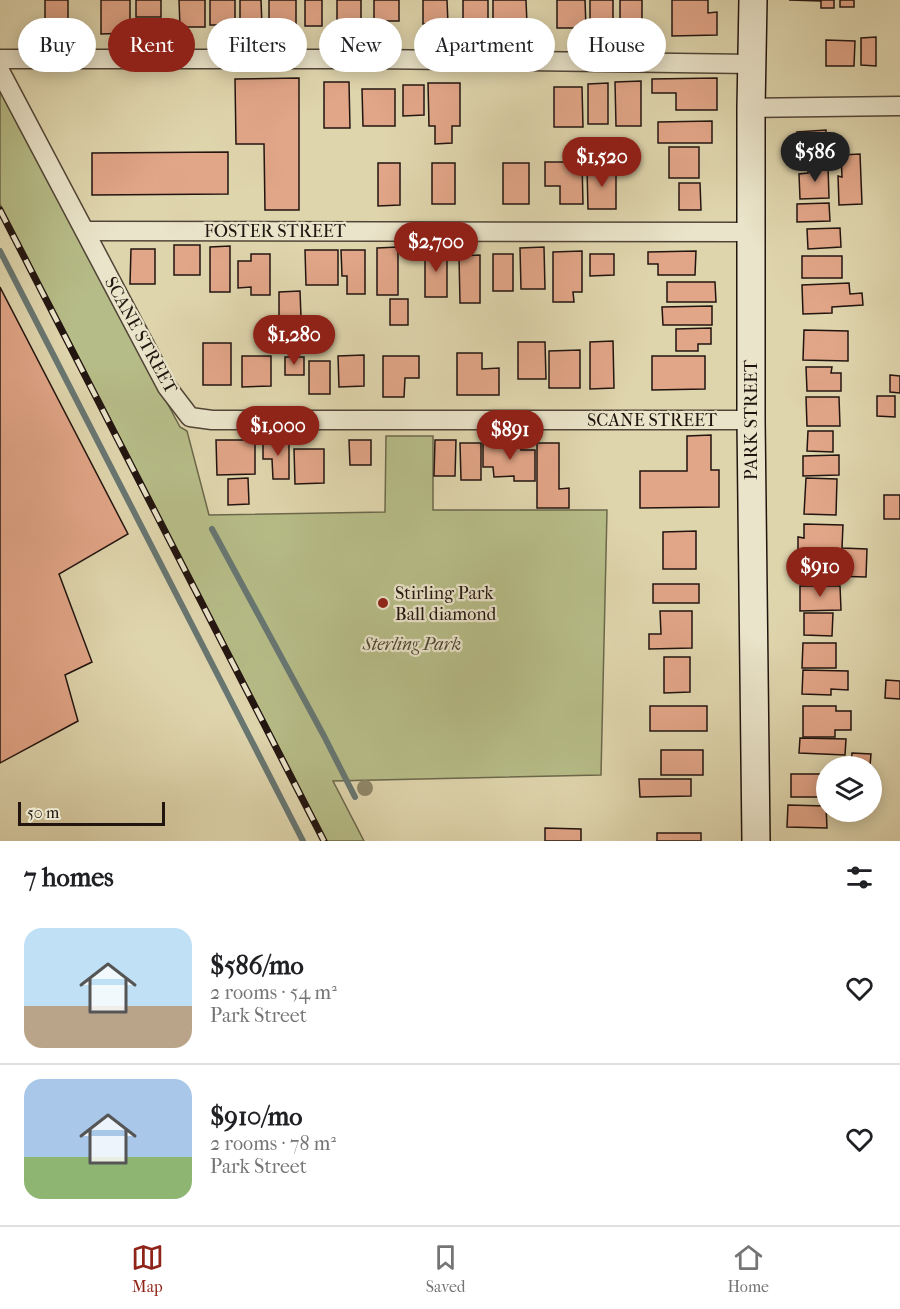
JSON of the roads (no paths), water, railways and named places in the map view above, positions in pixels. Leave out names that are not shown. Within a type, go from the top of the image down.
[{"type":"street","name":"PARK STREET","points":[[753,0],[751,420],[756,841]]},
{"type":"street","points":[[0,59],[372,59],[752,64]]},
{"type":"street","points":[[0,71],[85,231]]},
{"type":"street","points":[[751,108],[900,106]]},
{"type":"street","name":"FOSTER STREET","points":[[85,231],[752,232]]},
{"type":"street","name":"SCANE STREET","points":[[85,231],[167,387],[190,417],[212,420],[751,420]]},
{"type":"waterway","points":[[0,251],[303,841]]},
{"type":"waterway","points":[[212,529],[355,797]]},
{"type":"railway","points":[[0,210],[324,841]]},
{"type":"place","name":"Stirling Park Ball diamond","points":[[383,603]]},
{"type":"park label","name":"Sterling Park","points":[[412,644]]}]
